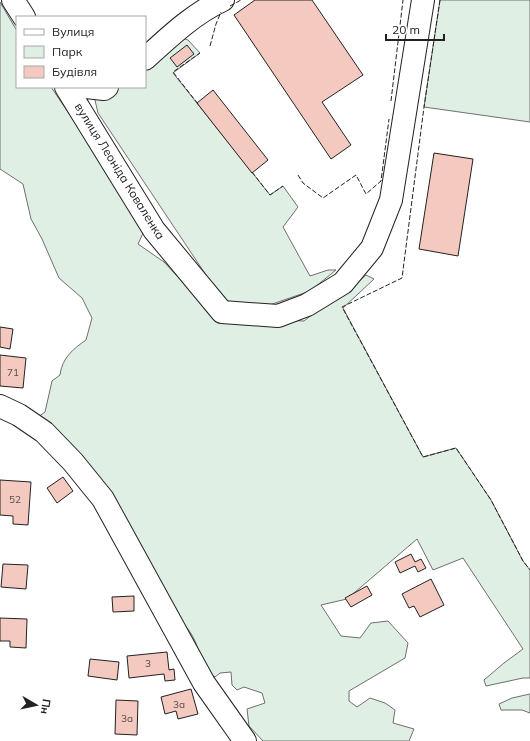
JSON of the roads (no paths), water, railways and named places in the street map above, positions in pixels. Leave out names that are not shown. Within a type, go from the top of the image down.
[{"type":"street","points":[[13,0],[23,16]]},
{"type":"street","points":[[146,58],[171,34],[210,6],[223,0]]},
{"type":"street","name":"вулиця Леоніда Коваленка","points":[[67,88],[154,230],[222,312],[278,316],[307,305],[343,283],[372,248],[391,200],[423,0]]},
{"type":"street","points":[[95,88],[106,88]]},
{"type":"street","points":[[9,410],[44,432],[73,462],[103,499],[204,683],[245,741]]}]
